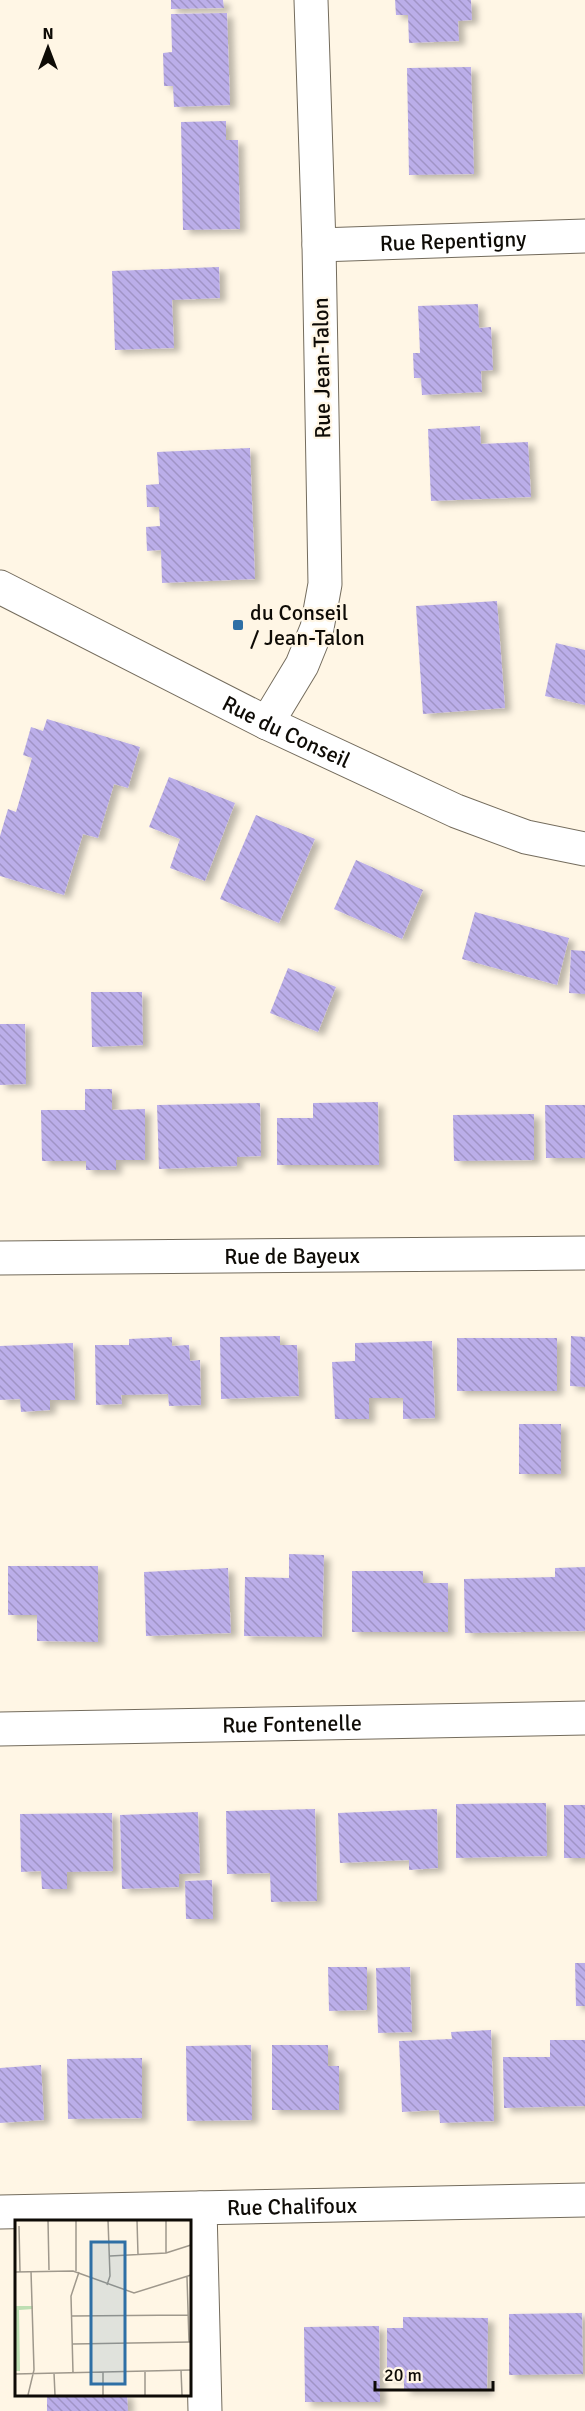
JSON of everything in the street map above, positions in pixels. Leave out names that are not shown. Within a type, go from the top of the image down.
[{"type":"street","name":"Rue Jean-Talon","points":[[267,723],[306,656],[317,628],[325,584],[319,245],[311,0]]},
{"type":"street","name":"Rue Repentigny","points":[[319,245],[585,236]]},
{"type":"street","name":"Rue du Conseil","points":[[0,587],[267,723],[456,811],[526,837],[585,849]]},
{"type":"street","name":"Rue de Bayeux","points":[[0,1258],[585,1253]]},
{"type":"street","name":"Rue Fontenelle","points":[[0,1729],[585,1718]]},
{"type":"street","name":"Rue Chalifoux","points":[[0,2212],[585,2200]]},
{"type":"street","points":[[200,2208],[205,2411]]},
{"type":"building","points":[[171,0],[223,0],[224,8],[171,9]]},
{"type":"building","points":[[395,0],[471,0],[472,20],[458,21],[459,41],[409,43],[408,15],[396,15]]},
{"type":"building","points":[[227,13],[230,105],[174,107],[173,86],[164,86],[163,53],[172,52],[171,14]]},
{"type":"building","points":[[471,67],[474,174],[409,175],[407,68]]},
{"type":"building","points":[[226,121],[226,140],[238,140],[240,229],[183,230],[181,122]]},
{"type":"building","points":[[219,267],[220,298],[172,300],[174,348],[115,350],[112,271]]},
{"type":"building","points":[[478,304],[479,328],[491,327],[493,370],[481,371],[482,392],[422,395],[421,378],[414,378],[413,353],[420,353],[418,306]]},
{"type":"building","points":[[480,426],[481,444],[528,442],[531,497],[431,501],[428,429]]},
{"type":"building","points":[[250,448],[255,579],[162,583],[161,550],[147,551],[146,527],[160,526],[159,507],[147,507],[146,485],[159,484],[157,452]]},
{"type":"building","points":[[497,601],[505,708],[423,714],[416,606]]},
{"type":"building","points":[[556,643],[585,650],[585,705],[545,696]]},
{"type":"building","points":[[47,719],[140,747],[128,788],[114,784],[98,838],[83,834],[64,895],[0,876],[0,836],[8,809],[16,812],[32,758],[23,755],[31,727],[43,731]]},
{"type":"building","points":[[169,777],[235,803],[205,881],[170,868],[180,839],[149,827]]},
{"type":"building","points":[[256,815],[315,839],[279,923],[220,899]]},
{"type":"building","points":[[356,860],[423,890],[402,939],[334,909]]},
{"type":"building","points":[[475,912],[569,938],[557,985],[462,959]]},
{"type":"building","points":[[571,950],[585,951],[585,994],[569,993]]},
{"type":"building","points":[[288,968],[336,987],[318,1032],[270,1013]]},
{"type":"building","points":[[91,992],[142,992],[143,1045],[92,1047]]},
{"type":"building","points":[[0,1024],[25,1024],[26,1084],[0,1085]]},
{"type":"building","points":[[85,1089],[112,1089],[112,1110],[145,1109],[145,1160],[116,1160],[116,1170],[86,1170],[86,1161],[42,1161],[41,1110],[85,1110]]},
{"type":"building","points":[[378,1102],[379,1165],[277,1165],[277,1118],[313,1118],[313,1103]]},
{"type":"building","points":[[260,1103],[261,1156],[237,1157],[237,1166],[159,1169],[157,1105]]},
{"type":"building","points":[[545,1105],[585,1105],[585,1158],[546,1158]]},
{"type":"building","points":[[534,1114],[534,1160],[454,1161],[453,1115]]},
{"type":"building","points":[[280,1336],[280,1345],[297,1345],[299,1396],[221,1399],[220,1337]]},
{"type":"building","points":[[571,1336],[585,1337],[585,1387],[570,1386]]},
{"type":"building","points":[[172,1337],[172,1346],[189,1345],[190,1361],[200,1360],[201,1405],[169,1406],[168,1394],[121,1395],[122,1404],[96,1405],[95,1345],[129,1345],[129,1339]]},
{"type":"building","points":[[457,1338],[557,1338],[557,1391],[457,1391]]},
{"type":"building","points":[[432,1341],[435,1418],[403,1419],[403,1398],[369,1398],[369,1419],[335,1419],[332,1362],[355,1361],[355,1343]]},
{"type":"building","points":[[73,1343],[75,1400],[50,1400],[50,1410],[21,1412],[20,1399],[0,1400],[0,1346]]},
{"type":"building","points":[[519,1424],[561,1424],[561,1474],[519,1474]]},
{"type":"building","points":[[289,1554],[324,1555],[322,1637],[244,1636],[245,1577],[289,1578]]},
{"type":"building","points":[[8,1566],[98,1566],[98,1642],[37,1641],[37,1615],[8,1615]]},
{"type":"building","points":[[585,1567],[585,1631],[465,1633],[464,1579],[555,1577],[555,1568]]},
{"type":"building","points":[[228,1568],[231,1633],[146,1636],[144,1572]]},
{"type":"building","points":[[352,1571],[423,1571],[423,1583],[448,1583],[448,1632],[352,1632]]},
{"type":"building","points":[[546,1803],[547,1856],[456,1858],[456,1804]]},
{"type":"building","points":[[564,1805],[585,1805],[585,1858],[564,1858]]},
{"type":"building","points":[[315,1809],[317,1901],[271,1902],[270,1873],[227,1874],[226,1811]]},
{"type":"building","points":[[437,1809],[438,1868],[409,1870],[409,1860],[340,1863],[338,1813]]},
{"type":"building","points":[[198,1812],[200,1873],[179,1874],[179,1887],[122,1889],[120,1815]]},
{"type":"building","points":[[112,1813],[113,1871],[67,1872],[67,1889],[42,1889],[41,1871],[21,1872],[20,1814]]},
{"type":"building","points":[[212,1880],[213,1919],[186,1919],[185,1881]]},
{"type":"building","points":[[575,1963],[585,1963],[585,2006],[576,2006]]},
{"type":"building","points":[[328,1967],[367,1967],[367,2010],[329,2011]]},
{"type":"building","points":[[410,1967],[412,2032],[378,2033],[376,1968]]},
{"type":"building","points":[[491,2030],[494,2121],[440,2123],[439,2110],[402,2112],[399,2041],[452,2039],[451,2032]]},
{"type":"building","points":[[550,2040],[585,2040],[585,2106],[504,2108],[503,2057],[550,2057]]},
{"type":"building","points":[[251,2045],[252,2120],[187,2121],[186,2046]]},
{"type":"building","points":[[272,2045],[328,2045],[328,2066],[339,2066],[339,2110],[272,2110]]},
{"type":"building","points":[[142,2058],[142,2118],[68,2119],[67,2059]]},
{"type":"building","points":[[41,2065],[44,2120],[0,2123],[0,2068]]},
{"type":"building","points":[[582,2313],[583,2374],[509,2375],[509,2314]]},
{"type":"building","points":[[403,2317],[488,2318],[487,2391],[404,2390],[404,2377],[387,2377],[387,2328],[403,2328]]},
{"type":"building","points":[[379,2326],[380,2402],[305,2402],[304,2327]]},
{"type":"building","points":[[47,2396],[127,2396],[128,2411],[47,2411]]},
{"type":"place","name":"du Conseil / Jean-Talon","points":[[238,625]]}]
